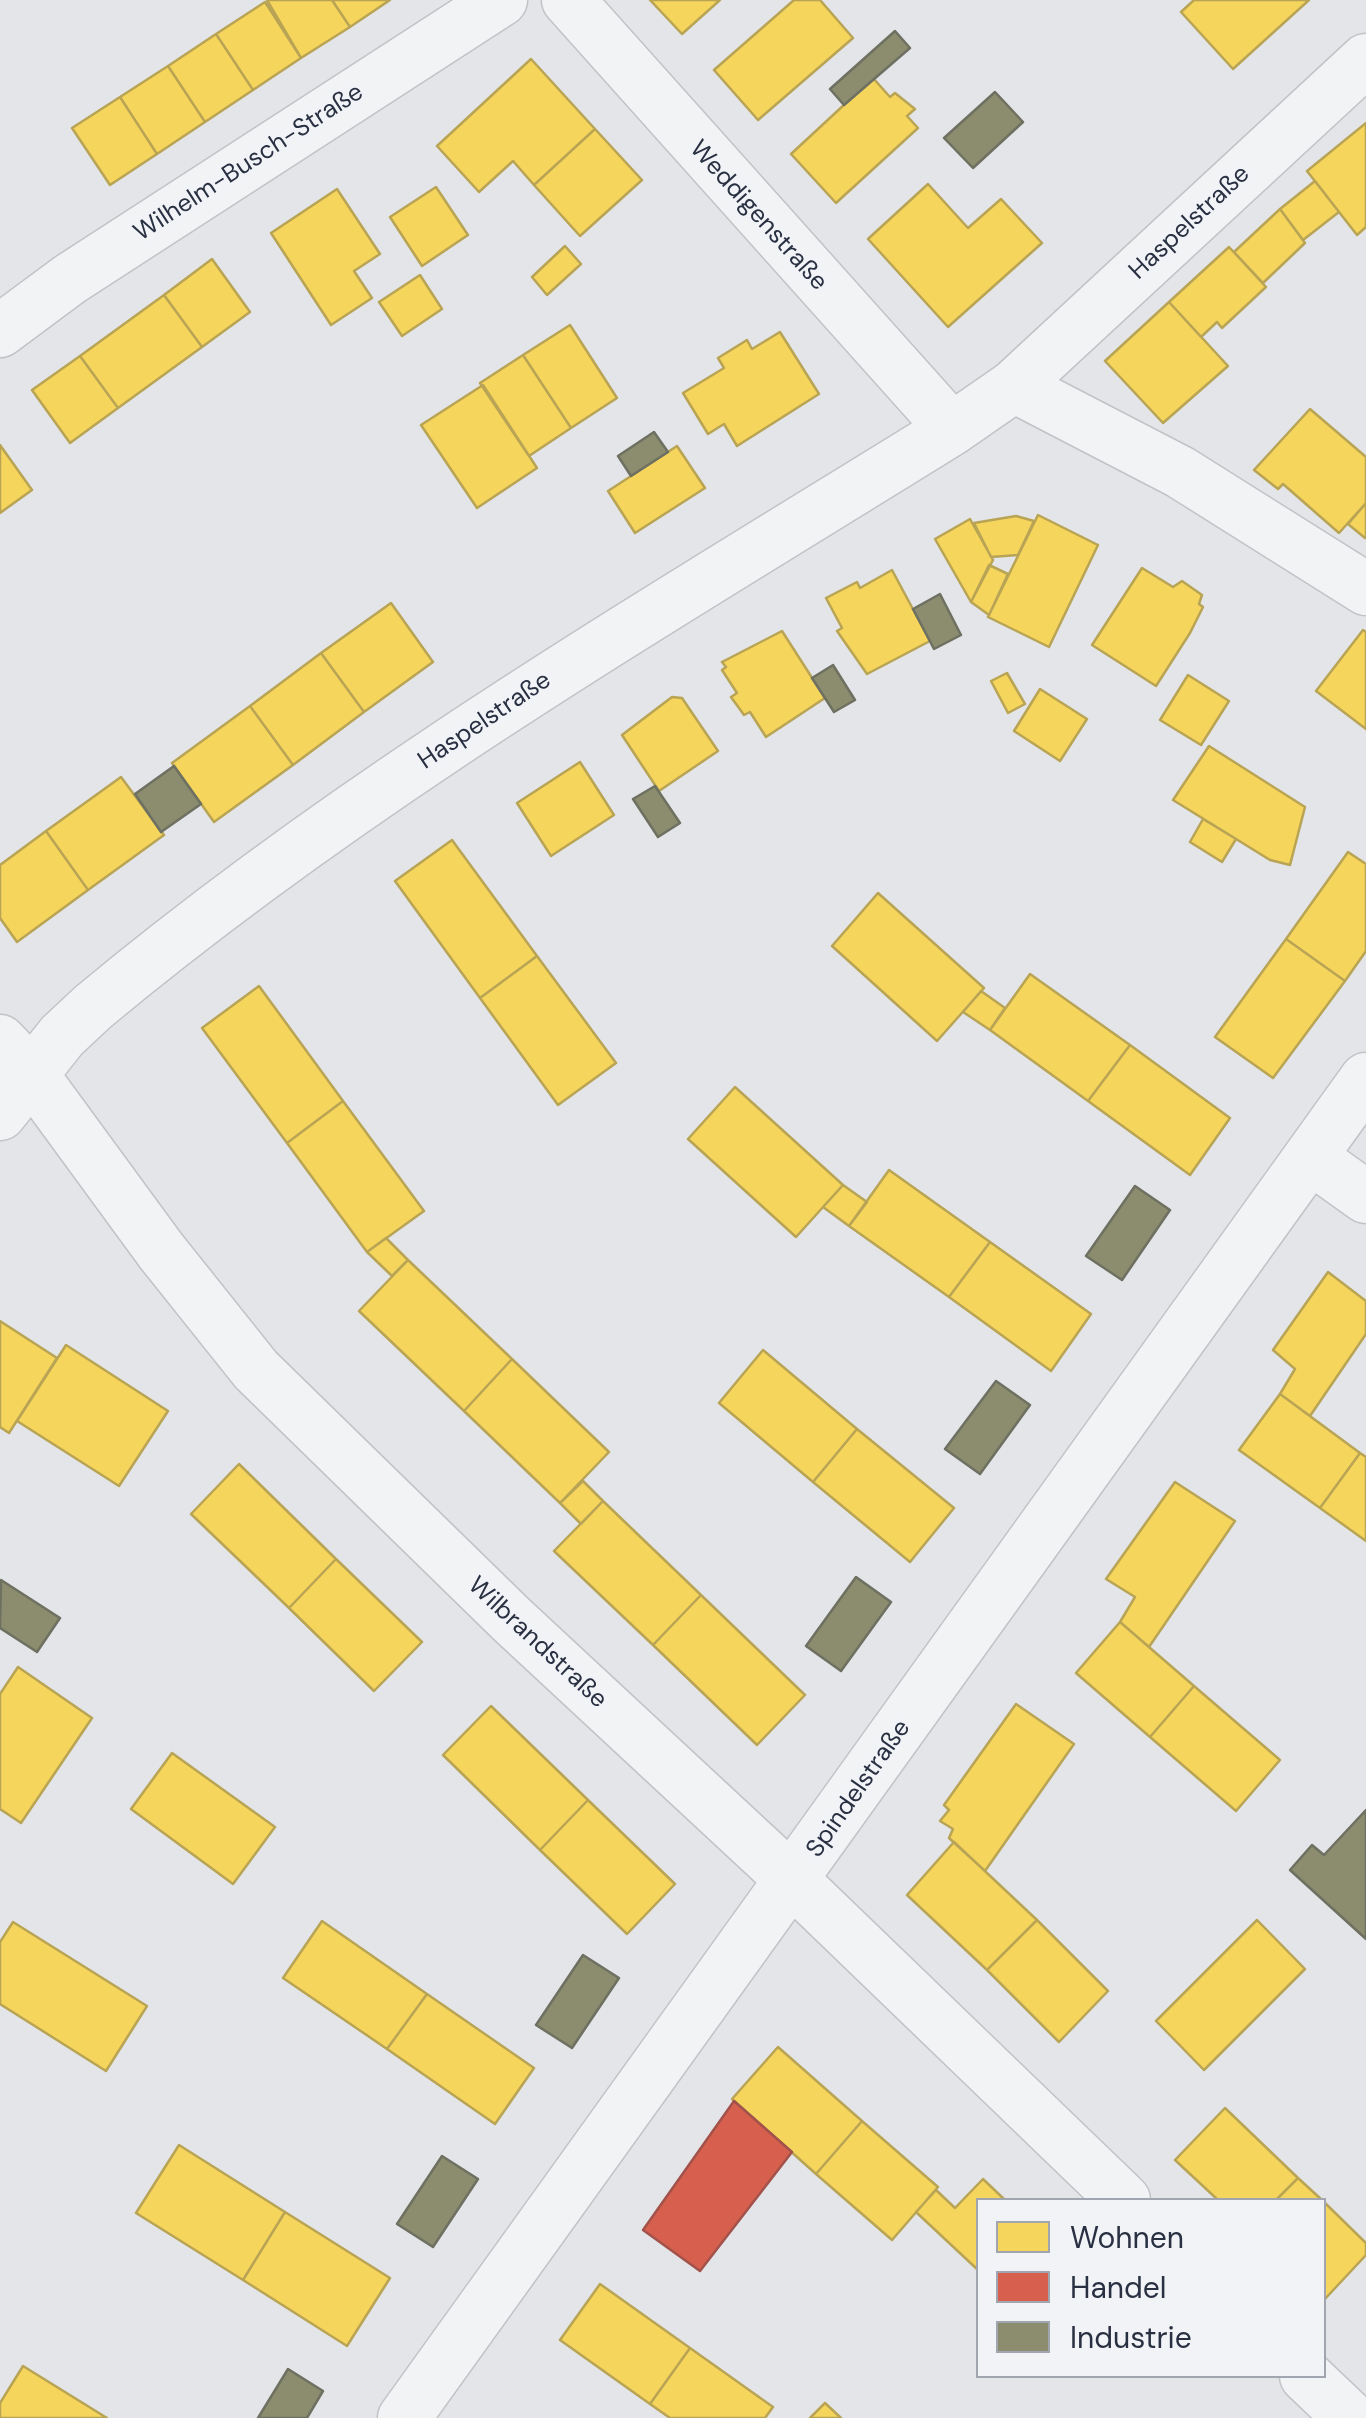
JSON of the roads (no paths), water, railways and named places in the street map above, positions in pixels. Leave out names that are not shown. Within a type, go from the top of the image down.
[{"type":"street","name":"Wilhelm-Busch-Straße","points":[[0,331],[70,280],[502,0]]},
{"type":"street","name":"Weddigenstraße","points":[[568,0],[952,429]]},
{"type":"street","name":"Haspelstraße","points":[[0,1114],[15,1056],[62,1036],[138,970],[360,806],[550,677],[952,429],[1014,386],[1366,60]]},
{"type":"street","points":[[1014,386],[1180,472],[1366,589]]},
{"type":"street","name":"Wilbrandstraße","points":[[15,1056],[160,1251],[256,1370],[511,1620],[793,1881],[1122,2198]]},
{"type":"street","name":"Spindelstraße","points":[[404,2418],[1366,1079]]},
{"type":"street","points":[[1310,1157],[1366,1197]]},
{"type":"street","points":[[1308,2378],[1350,2418]]}]
